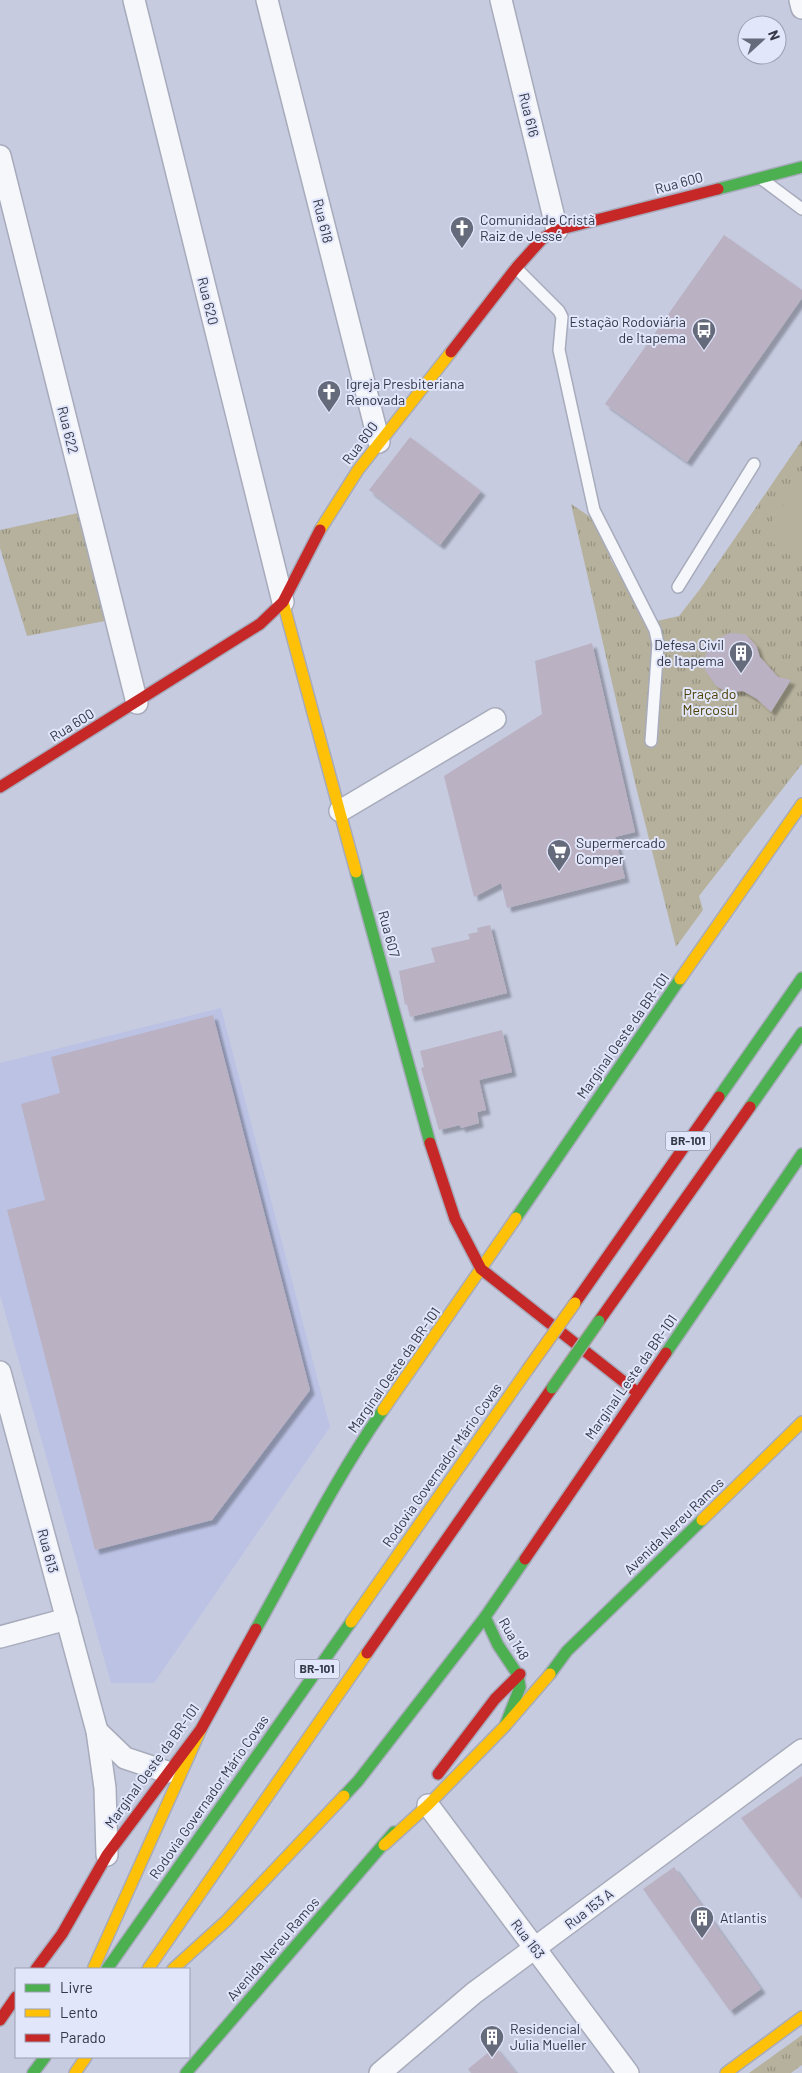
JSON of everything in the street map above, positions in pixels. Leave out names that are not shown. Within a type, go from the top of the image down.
[{"type":"main road","name":"Rua 600","points":[[0,787],[137,703],[260,624],[283,602],[311,546],[343,492],[378,442],[542,238],[558,230],[802,167]]},
{"type":"main road","name":"Rua 607","points":[[283,602],[435,1161],[455,1218],[481,1268]]},
{"type":"main road","name":"Marginal Oeste da BR-101","points":[[37,1968],[62,1934],[107,1855],[167,1772],[201,1729],[330,1496],[369,1430],[802,804]]},
{"type":"main road","name":"Rodovia Governador Mário Covas","points":[[108,1968],[802,978]]},
{"type":"main road","name":"BR-101","points":[[149,1968],[552,1388],[802,1033]]},
{"type":"main road","name":"Marginal Leste da BR-101","points":[[174,1968],[226,1921],[358,1781],[485,1617],[802,1154]]},
{"type":"main road","points":[[481,1268],[638,1393]]},
{"type":"main road","name":"Avenida Nereu Ramos","points":[[427,1794],[505,1726],[538,1691],[567,1651],[802,1422]]},
{"type":"main road","name":"Rua 148","points":[[485,1617],[498,1645],[518,1675]]},
{"type":"main road","name":"Avenida Nereu Ramos","points":[[547,1661],[567,1651]]},
{"type":"main road","name":"Avenida Nereu Ramos","points":[[186,2073],[427,1794],[490,1705],[518,1675],[532,1668]]},
{"type":"main road","points":[[505,1726],[520,1687],[518,1675]]},
{"type":"main road","points":[[92,1968],[201,1729]]},
{"type":"main road","points":[[0,2020],[15,1998]]},
{"type":"main road","points":[[726,2073],[802,2017]]},
{"type":"main road","points":[[34,2073],[44,2058]]},
{"type":"main road","points":[[75,2073],[85,2058]]},
{"type":"street","name":"Rua 620","points":[[134,0],[283,602]]},
{"type":"street","name":"Rua 618","points":[[267,0],[378,442]]},
{"type":"street","name":"Rua 616","points":[[501,0],[558,230]]},
{"type":"street","points":[[800,0],[802,8]]},
{"type":"street","name":"Rua 622","points":[[0,156],[137,703]]},
{"type":"street","points":[[340,811],[495,719]]},
{"type":"street","name":"Rua 613","points":[[0,1372],[97,1731],[105,1788],[107,1855]]},
{"type":"street","points":[[0,1637],[67,1619]]},
{"type":"street","points":[[97,1731],[125,1758],[167,1772]]},
{"type":"street","name":"Rua 153 A","points":[[380,2073],[448,2013],[802,1750]]},
{"type":"street","name":"Rua 163","points":[[427,1794],[536,1949],[628,2073]]},
{"type":"lane","points":[[759,178],[802,209]]},
{"type":"lane","points":[[516,268],[559,311],[562,317],[558,350],[594,510],[655,630],[658,644],[651,740]]},
{"type":"lane","points":[[678,587],[754,464]]},
{"type":"shaded area","points":[[221,1008],[330,1427],[154,1683],[111,1683],[0,1295],[0,1063]]},
{"type":"green space","name":"Praça do Mercosul","points":[[802,440],[802,764],[699,896],[703,910],[676,947],[636,787],[571,504],[595,520],[611,560],[633,598],[652,622],[679,616],[700,589]]},
{"type":"green space","points":[[802,477],[802,563],[762,536]]},
{"type":"green space","points":[[78,513],[105,621],[27,636],[0,548],[0,530]]},
{"type":"green space","points":[[802,2035],[802,2065],[791,2073],[749,2073]]},
{"type":"building","name":"Estação Rodoviária de Itapema","points":[[724,235],[802,290],[802,298],[687,462],[605,404]]},
{"type":"building","points":[[410,437],[481,491],[440,545],[369,490]]},
{"type":"building","name":"Defesa Civil de Itapema","points":[[730,633],[745,634],[756,645],[760,657],[778,677],[791,680],[771,712],[757,699],[743,691],[727,692],[716,686],[705,670],[705,655],[714,640]]},
{"type":"building","points":[[592,643],[635,832],[615,837],[625,878],[507,908],[501,883],[474,897],[444,776],[542,714],[535,661]]},
{"type":"building","points":[[490,925],[507,993],[410,1017],[407,1004],[405,1005],[399,971],[435,962],[431,948],[470,939],[468,934],[478,932],[477,928]]},
{"type":"building","points":[[213,1015],[310,1390],[212,1520],[95,1550],[7,1210],[45,1200],[21,1104],[60,1093],[51,1057]]},
{"type":"building","points":[[502,1030],[512,1072],[479,1080],[486,1110],[477,1112],[479,1123],[461,1128],[460,1125],[439,1130],[421,1068],[424,1067],[420,1051]]},
{"type":"building","points":[[802,1776],[802,1899],[741,1818]]},
{"type":"building","name":"Atlantis","points":[[674,1867],[761,1989],[730,2011],[643,1889]]},
{"type":"building","name":"Residencial Julia Mueller","points":[[495,2047],[516,2073],[471,2073],[468,2069]]},
{"type":"traffic: fast","points":[[718,189],[802,167]]},
{"type":"traffic: fast","points":[[356,872],[430,1143]]},
{"type":"traffic: fast","points":[[719,1097],[802,978]]},
{"type":"traffic: fast","points":[[516,1218],[680,979]]},
{"type":"traffic: fast","points":[[750,1107],[802,1033]]},
{"type":"traffic: fast","points":[[666,1353],[802,1154]]},
{"type":"traffic: fast","points":[[552,1388],[599,1321]]},
{"type":"traffic: fast","points":[[256,1629],[333,1490],[383,1410]]},
{"type":"traffic: fast","points":[[550,1674],[567,1651],[702,1520]]},
{"type":"traffic: fast","points":[[505,1726],[520,1687],[518,1675],[498,1645],[485,1617],[525,1559]]},
{"type":"traffic: fast","points":[[344,1796],[358,1781],[485,1617]]},
{"type":"traffic: fast","points":[[108,1968],[351,1622]]},
{"type":"traffic: fast","points":[[186,2073],[394,1832]]},
{"type":"traffic: fast","points":[[33,2073],[44,2058]]},
{"type":"traffic: slow","points":[[320,530],[358,470],[451,352]]},
{"type":"traffic: slow","points":[[283,602],[356,872]]},
{"type":"traffic: slow","points":[[680,979],[802,804]]},
{"type":"traffic: slow","points":[[383,1410],[516,1218]]},
{"type":"traffic: slow","points":[[528,1369],[575,1303]]},
{"type":"traffic: slow","points":[[351,1622],[528,1369]]},
{"type":"traffic: slow","points":[[702,1520],[802,1422]]},
{"type":"traffic: slow","points":[[149,1968],[367,1653]]},
{"type":"traffic: slow","points":[[384,1845],[428,1805],[505,1726],[550,1674]]},
{"type":"traffic: slow","points":[[94,1967],[201,1729]]},
{"type":"traffic: slow","points":[[174,1968],[226,1921],[344,1796]]},
{"type":"traffic: slow","points":[[726,2073],[802,2017]]},
{"type":"traffic: slow","points":[[75,2073],[85,2058]]},
{"type":"traffic: jam","points":[[451,352],[516,268],[542,239],[557,230],[718,189]]},
{"type":"traffic: jam","points":[[0,787],[260,624],[283,602],[320,530]]},
{"type":"traffic: jam","points":[[575,1303],[719,1097]]},
{"type":"traffic: jam","points":[[599,1321],[750,1107]]},
{"type":"traffic: jam","points":[[430,1143],[455,1219],[481,1269],[638,1393]]},
{"type":"traffic: jam","points":[[525,1559],[666,1353]]},
{"type":"traffic: jam","points":[[367,1653],[552,1388]]},
{"type":"traffic: jam","points":[[37,1968],[62,1934],[107,1855],[201,1729],[256,1629]]},
{"type":"traffic: jam","points":[[438,1774],[495,1699],[520,1674]]},
{"type":"traffic: jam","points":[[0,2020],[15,1998]]},
{"type":"place","name":"Comunidade Cristã Raiz de Jessé","points":[[462,249]]},
{"type":"place","name":"Estação Rodoviária de Itapema","points":[[704,351]]},
{"type":"place","name":"Igreja Presbiteriana Renovada","points":[[329,413]]},
{"type":"place","name":"Defesa Civil de Itapema","points":[[741,674]]},
{"type":"place","name":"Supermercado Comper","points":[[559,872]]},
{"type":"place","name":"Atlantis","points":[[702,1939]]},
{"type":"place","name":"Residencial Julia Mueller","points":[[492,2058]]}]
